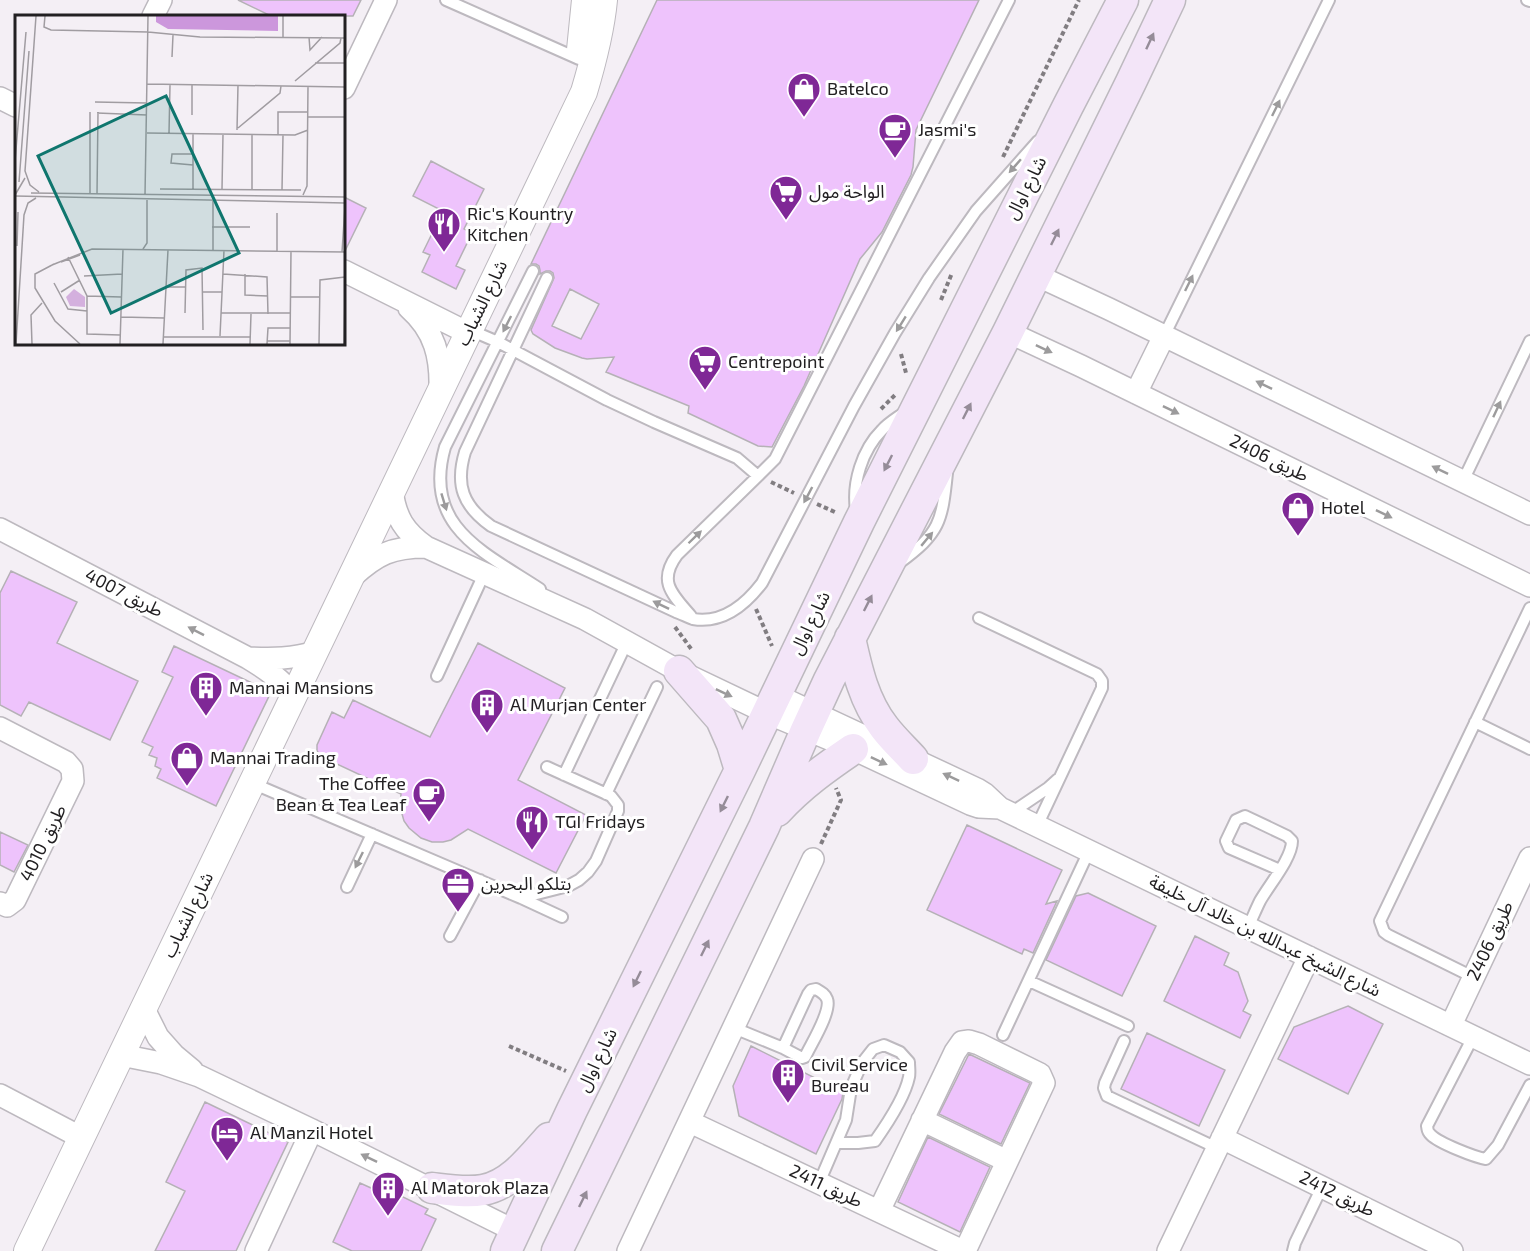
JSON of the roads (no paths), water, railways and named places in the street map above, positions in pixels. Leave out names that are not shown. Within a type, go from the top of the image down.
[{"type":"main road","name":"شارع اوال","points":[[514,1244],[572,1110],[772,704],[846,513],[952,308],[994,253],[1123,0]]},
{"type":"main road","points":[[557,1251],[764,827],[810,721],[850,638],[1008,332],[1170,0]]},
{"type":"main road","points":[[994,253],[1036,275]]},
{"type":"main road","points":[[952,308],[1008,332]]},
{"type":"main road","points":[[850,638],[860,680],[874,713],[913,759]]},
{"type":"main road","points":[[678,672],[721,719],[740,770]]},
{"type":"main road","points":[[764,827],[794,793],[811,778],[853,749]]},
{"type":"main road","points":[[432,1188],[461,1191],[484,1190],[503,1182],[524,1166],[572,1110]]},
{"type":"street","points":[[154,15],[161,0]]},
{"type":"street","points":[[345,86],[386,0]]},
{"type":"street","name":"شارع الشباب","points":[[572,116],[585,0]]},
{"type":"street","name":"شارع الشباب","points":[[27,1251],[584,92],[602,22],[604,0]]},
{"type":"street","points":[[0,98],[15,106]]},
{"type":"street","points":[[345,271],[469,331]]},
{"type":"street","points":[[1036,275],[1530,514]]},
{"type":"street","points":[[395,296],[412,310],[426,327],[436,347],[441,369],[440,392]]},
{"type":"street","name":"طريق 2406","points":[[1008,332],[1530,586]]},
{"type":"street","points":[[1136,393],[1164,336]]},
{"type":"street","name":"شارع الشباب","points":[[392,491],[394,508],[401,523],[412,537],[426,547],[585,619],[678,672],[772,704]]},
{"type":"street","name":"طريق 4007","points":[[2,535],[248,658],[274,674],[294,696]]},
{"type":"street","name":"شارع الشباب","points":[[350,580],[384,553],[405,547],[426,547]]},
{"type":"street","name":"طريق 4007","points":[[248,658],[282,659],[315,652]]},
{"type":"street","name":"شارع الشيخ عبدالله بن خالد آل خليفة","points":[[772,704],[810,721],[913,759],[977,789],[1005,810],[1037,826],[1530,1064]]},
{"type":"street","name":"شارع الشيخ عبدالله بن خالد آل خليفة","points":[[810,721],[853,749],[970,804],[1005,810]]},
{"type":"street","name":"طريق 4010","points":[[0,728],[66,762],[72,769],[73,781],[15,900],[7,906],[0,903]]},
{"type":"street","name":"طريق 2406","points":[[1451,1025],[1530,858]]},
{"type":"street","points":[[628,1251],[813,859]]},
{"type":"street","points":[[1168,1251],[1309,957]]},
{"type":"street","points":[[144,1009],[158,1037],[174,1055],[199,1076]]},
{"type":"street","points":[[879,1211],[955,1052],[962,1042],[969,1041],[979,1044],[1040,1074],[1044,1083],[964,1251]]},
{"type":"street","points":[[121,1055],[161,1063],[199,1076],[312,1130],[432,1188],[514,1244]]},
{"type":"street","points":[[0,1095],[82,1138]]},
{"type":"street","points":[[922,1120],[1007,1161]]},
{"type":"street","name":"طريق 2411","points":[[690,1122],[964,1251]]},
{"type":"street","points":[[256,1251],[312,1130]]},
{"type":"street","name":"طريق 2412","points":[[1220,1143],[1322,1187],[1452,1251]]},
{"type":"lane","points":[[446,0],[579,59]]},
{"type":"lane","points":[[693,618],[671,593],[667,573],[670,563],[775,459],[1009,0]]},
{"type":"lane","points":[[1164,336],[1329,0]]},
{"type":"lane","points":[[547,278],[465,452],[460,480],[470,507],[479,518],[491,526],[657,603],[693,618],[718,617],[741,606],[762,583],[854,406],[929,278],[976,211],[1068,106]]},
{"type":"lane","points":[[533,271],[445,447],[439,474],[443,502],[456,527],[475,546],[585,619]]},
{"type":"lane","points":[[469,331],[514,350],[607,400],[737,458],[758,476]]},
{"type":"lane","points":[[1463,481],[1530,341]]},
{"type":"lane","points":[[437,676],[484,574]]},
{"type":"lane","points":[[1473,977],[1388,935],[1384,932],[1380,921],[1530,608]]},
{"type":"lane","points":[[979,618],[1100,677],[1102,681],[1102,688],[1037,826]]},
{"type":"lane","points":[[564,775],[627,642]]},
{"type":"lane","points":[[606,794],[678,672]]},
{"type":"lane","points":[[1475,722],[1530,749]]},
{"type":"lane","points":[[521,898],[568,886],[588,872],[596,861],[618,811],[618,805],[611,796],[547,767]]},
{"type":"lane","points":[[1005,810],[1048,788],[1060,777]]},
{"type":"lane","points":[[252,783],[562,917]]},
{"type":"lane","points":[[1248,927],[1260,901],[1280,870],[1292,845],[1290,838],[1245,816],[1236,820],[1226,842],[1230,848],[1280,870]]},
{"type":"lane","points":[[347,886],[372,834]]},
{"type":"lane","points":[[1003,1035],[1089,851]]},
{"type":"lane","points":[[450,936],[480,880]]},
{"type":"lane","points":[[1029,981],[1128,1026]]},
{"type":"lane","points":[[734,1028],[802,1058],[805,1057],[827,1011],[828,1001],[823,993],[816,989],[811,990],[808,994],[783,1048]]},
{"type":"lane","points":[[1473,1037],[1427,1126],[1428,1133],[1478,1158],[1486,1159],[1498,1145],[1530,1085]]},
{"type":"lane","points":[[1125,1041],[1105,1083],[1107,1096],[1220,1143]]},
{"type":"lane","points":[[819,1183],[846,1120],[851,1088],[862,1063],[873,1049],[884,1045],[900,1052],[909,1062],[909,1077],[887,1124],[875,1141],[837,1143]]},
{"type":"lane","points":[[1293,1251],[1322,1187]]},
{"type":"place","name":"Batelco","points":[[804,118]]},
{"type":"place","name":"Jasmi's","points":[[895,159]]},
{"type":"place","name":"الواحة مول","points":[[786,221]]},
{"type":"place","name":"Ric's Kountry Kitchen","points":[[444,253]]},
{"type":"place","name":"Centrepoint","points":[[705,391]]},
{"type":"place","name":"Hotel","points":[[1298,537]]},
{"type":"place","name":"Mannai Mansions","points":[[206,717]]},
{"type":"place","name":"Al Murjan Center","points":[[487,734]]},
{"type":"place","name":"Mannai Trading","points":[[187,787]]},
{"type":"place","name":"The Coffee Bean & Tea Leaf","points":[[429,823]]},
{"type":"place","name":"TGI Fridays","points":[[532,851]]},
{"type":"place","name":"بتلكو البحرين","points":[[458,913]]},
{"type":"place","name":"Civil Service Bureau","points":[[788,1104]]},
{"type":"place","name":"Al Manzil Hotel","points":[[227,1162]]},
{"type":"place","name":"Al Matorok Plaza","points":[[388,1217]]}]
